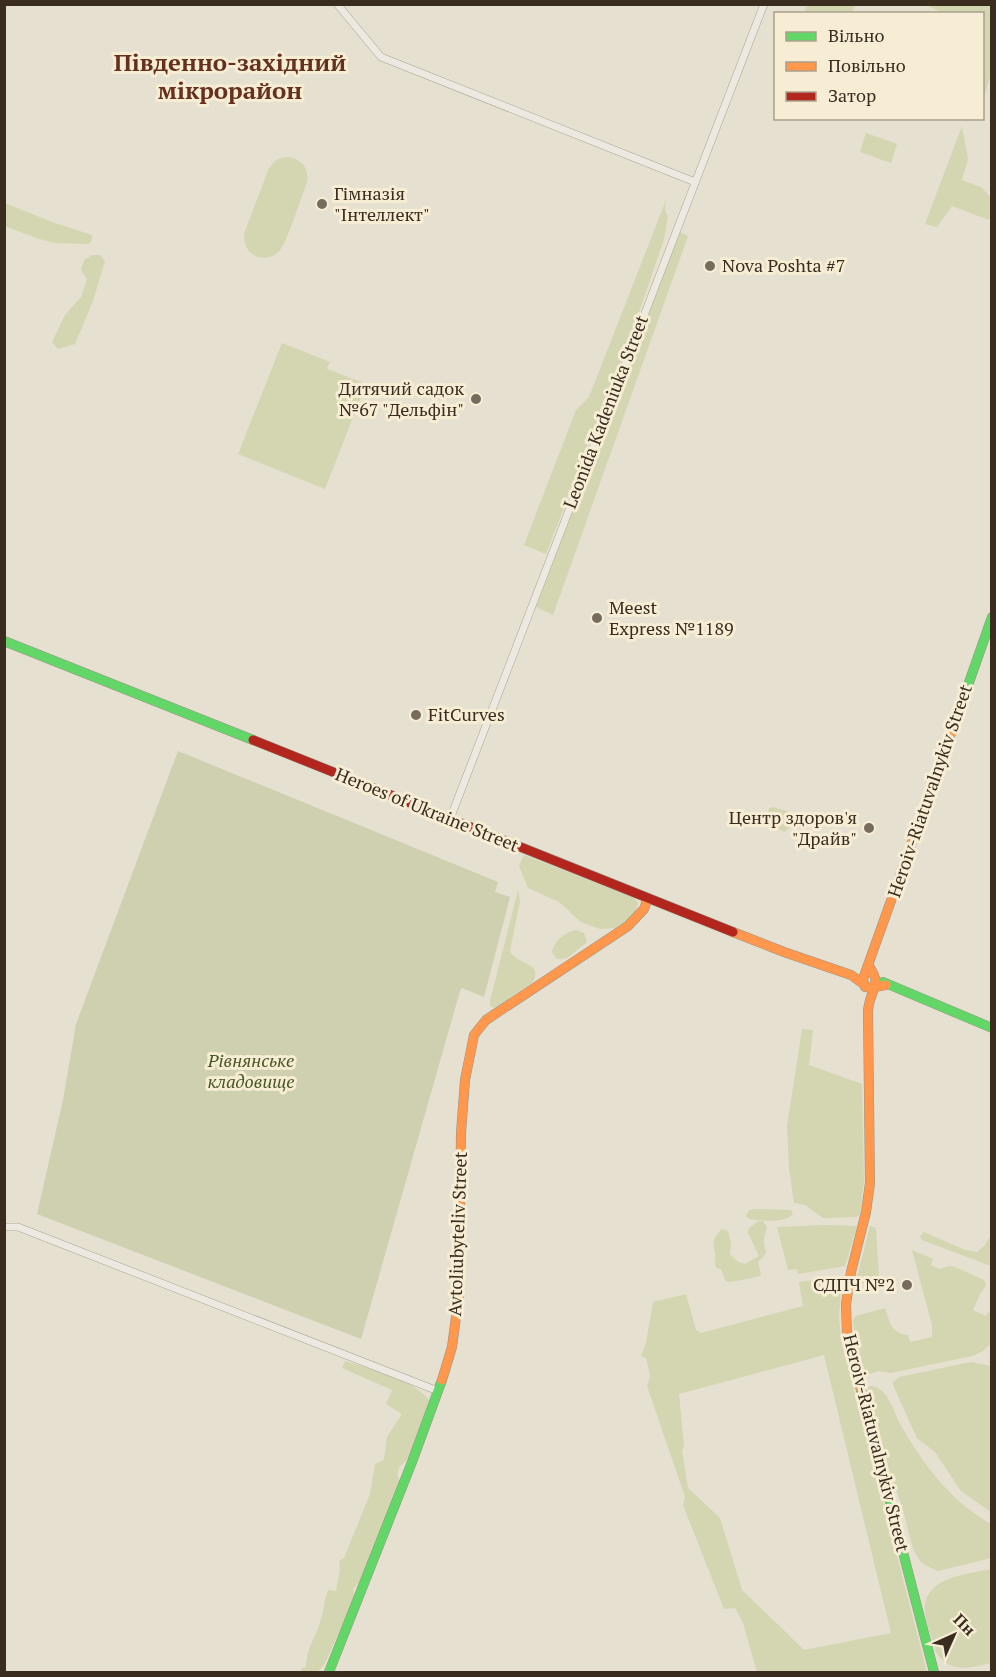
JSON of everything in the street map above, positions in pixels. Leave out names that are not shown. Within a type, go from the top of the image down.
[{"type":"street","points":[[337,4],[381,57],[695,182]]},
{"type":"street","name":"Leonida Kadeniuka Street","points":[[450,819],[764,4]]},
{"type":"street","name":"Heroiv-Riatuvalnykiv Street","points":[[934,1672],[847,1334],[846,1304],[870,1183],[869,997],[866,975],[992,617]]},
{"type":"street","name":"Heroes of Ukraine Street","points":[[4,641],[784,952],[851,975],[866,975],[868,987],[874,987]]},
{"type":"street","name":"Avtoliubyteliv Street","points":[[329,1672],[438,1391],[452,1347],[459,1294],[461,1133],[465,1080],[474,1035],[486,1020],[628,926],[644,909],[648,898]]},
{"type":"street","points":[[866,975],[876,976],[886,985],[992,1028]]},
{"type":"street","name":"Heroiv-Riatuvalnykiv Street","points":[[869,997],[878,982],[876,976]]},
{"type":"street","points":[[874,987],[886,985]]},
{"type":"street","points":[[4,1227],[18,1227],[438,1391]]},
{"type":"green space","points":[[807,4],[855,5],[852,12],[804,12]]},
{"type":"green space","points":[[926,5],[991,5],[991,74],[984,97],[984,12],[942,12]]},
{"type":"green space","points":[[962,126],[968,159],[962,180],[981,187],[991,198],[989,220],[952,206],[937,227],[925,224]]},
{"type":"green space","points":[[866,133],[897,144],[891,163],[860,152]]},
{"type":"green space","points":[[286,157],[296,159],[303,164],[307,172],[307,182],[291,228],[280,250],[271,256],[257,257],[247,249],[244,234],[269,168],[276,160]]},
{"type":"green space","points":[[666,200],[665,211],[668,216],[664,239],[633,330],[546,554],[524,545],[576,410],[589,397]]},
{"type":"green space","points":[[5,203],[92,235],[92,240],[89,244],[55,243],[5,226]]},
{"type":"green space","points":[[680,232],[688,236],[553,615],[536,607]]},
{"type":"green space","points":[[92,255],[100,255],[105,261],[93,301],[75,344],[58,349],[52,342],[65,315],[81,297],[87,279],[81,270],[84,260]]},
{"type":"green space","points":[[282,343],[330,362],[327,369],[366,384],[325,489],[238,454]]},
{"type":"green space","name":"Рівнянське кладовище","points":[[178,751],[498,882],[495,892],[510,897],[484,997],[462,988],[460,991],[361,1339],[37,1214],[63,1100],[76,1024]]},
{"type":"green space","points":[[773,807],[787,811],[794,817],[792,825],[785,832],[773,827],[768,809]]},
{"type":"green space","points":[[524,855],[634,898],[638,903],[634,917],[615,928],[600,929],[581,922],[559,902],[528,888],[519,866]]},
{"type":"green space","points":[[518,890],[520,901],[510,951],[513,956],[532,967],[535,976],[532,983],[494,1008],[490,1006],[490,1001]]},
{"type":"green space","points":[[576,930],[584,933],[587,942],[567,958],[557,959],[552,952],[555,944],[564,935]]},
{"type":"green space","points":[[802,1029],[813,1030],[809,1065],[862,1084],[864,1182],[860,1214],[857,1217],[823,1218],[805,1205],[794,1203],[789,1168],[787,1126]]},
{"type":"green space","points":[[749,1210],[791,1210],[793,1214],[785,1219],[772,1221],[749,1219],[746,1216]]},
{"type":"green space","points":[[758,1221],[763,1221],[767,1227],[764,1238],[766,1253],[758,1262],[761,1275],[728,1282],[721,1269],[716,1268],[715,1237],[722,1229],[728,1231],[731,1243],[730,1254],[738,1262],[745,1264],[759,1256],[748,1233],[749,1228]]},
{"type":"green space","points":[[857,1226],[845,1266],[798,1274],[797,1269],[788,1270],[777,1227]]},
{"type":"green space","points":[[870,1226],[876,1228],[879,1277],[877,1280],[860,1284],[856,1281]]},
{"type":"green space","points":[[924,1232],[965,1250],[977,1252],[991,1235],[991,1266],[922,1240],[920,1236]]},
{"type":"green space","points":[[912,1250],[933,1259],[931,1265],[939,1269],[955,1267],[984,1280],[986,1286],[973,1310],[986,1316],[988,1312],[991,1314],[991,1343],[983,1351],[972,1356],[891,1373],[878,1371],[865,1376],[855,1335],[853,1320],[856,1316],[885,1308],[892,1326],[898,1332],[908,1335],[910,1342],[932,1337],[932,1325]]},
{"type":"green space","points":[[820,1279],[842,1282],[839,1315],[841,1339],[927,1672],[757,1672],[743,1623],[735,1608],[724,1609],[683,1505],[685,1497],[647,1386],[650,1376],[646,1358],[641,1356],[646,1343],[653,1302],[686,1294],[696,1330],[701,1333],[803,1306],[799,1282]],"holes":[[[824,1355],[891,1633],[804,1650],[742,1590],[720,1518],[688,1488],[682,1451],[684,1447],[679,1394]]]},
{"type":"green space","points":[[345,1361],[412,1385],[429,1400],[409,1458],[400,1466],[397,1474],[400,1482],[361,1580],[353,1589],[355,1597],[324,1665],[319,1670],[320,1672],[301,1672],[302,1668],[306,1667],[308,1653],[318,1628],[328,1590],[336,1591],[339,1561],[344,1558],[370,1494],[375,1464],[384,1460],[387,1437],[402,1414],[386,1404],[392,1390],[342,1368]]},
{"type":"green space","points":[[971,1362],[991,1366],[991,1512],[961,1491],[935,1452],[917,1438],[893,1385],[899,1377]]},
{"type":"green space","points":[[873,1386],[883,1391],[908,1437],[938,1480],[976,1515],[991,1524],[991,1558],[938,1571],[920,1561],[913,1549],[902,1506],[888,1469],[867,1387]]},
{"type":"green space","points":[[991,1569],[991,1663],[968,1668],[947,1664],[936,1652],[929,1631],[925,1611],[926,1600],[931,1591],[949,1579]]},
{"type":"traffic: fast","points":[[966,691],[992,617]]},
{"type":"traffic: fast","points":[[4,641],[253,740]]},
{"type":"traffic: fast","points":[[883,982],[992,1028]]},
{"type":"traffic: fast","points":[[329,1672],[442,1380]]},
{"type":"traffic: fast","points":[[861,1390],[934,1672]]},
{"type":"traffic: slow","points":[[865,987],[863,979],[966,691]]},
{"type":"traffic: slow","points":[[442,1380],[452,1347],[459,1294],[461,1133],[465,1080],[474,1035],[486,1020],[628,926],[644,909],[648,898]]},
{"type":"traffic: slow","points":[[733,932],[851,975],[869,988],[886,985]]},
{"type":"traffic: slow","points":[[861,1390],[847,1334],[846,1304],[870,1183],[868,1011],[875,978],[869,966]]},
{"type":"traffic: jam","points":[[253,740],[733,932]]},
{"type":"place","name":"Гімназія \"Інтеллект\"","points":[[322,204]]},
{"type":"place","name":"Nova Poshta #7","points":[[710,266]]},
{"type":"place","name":"Дитячий садок №67 \"Дельфін\"","points":[[476,399]]},
{"type":"place","name":"Meest Express №1189","points":[[597,618]]},
{"type":"place","name":"FitCurves","points":[[416,715]]},
{"type":"place","name":"Центр здоров'я \"Драйв\"","points":[[869,828]]},
{"type":"place","name":"СДПЧ №2","points":[[907,1285]]},
{"type":"district","name":"Південно-західний мікрорайон","points":[[230,77]]}]
